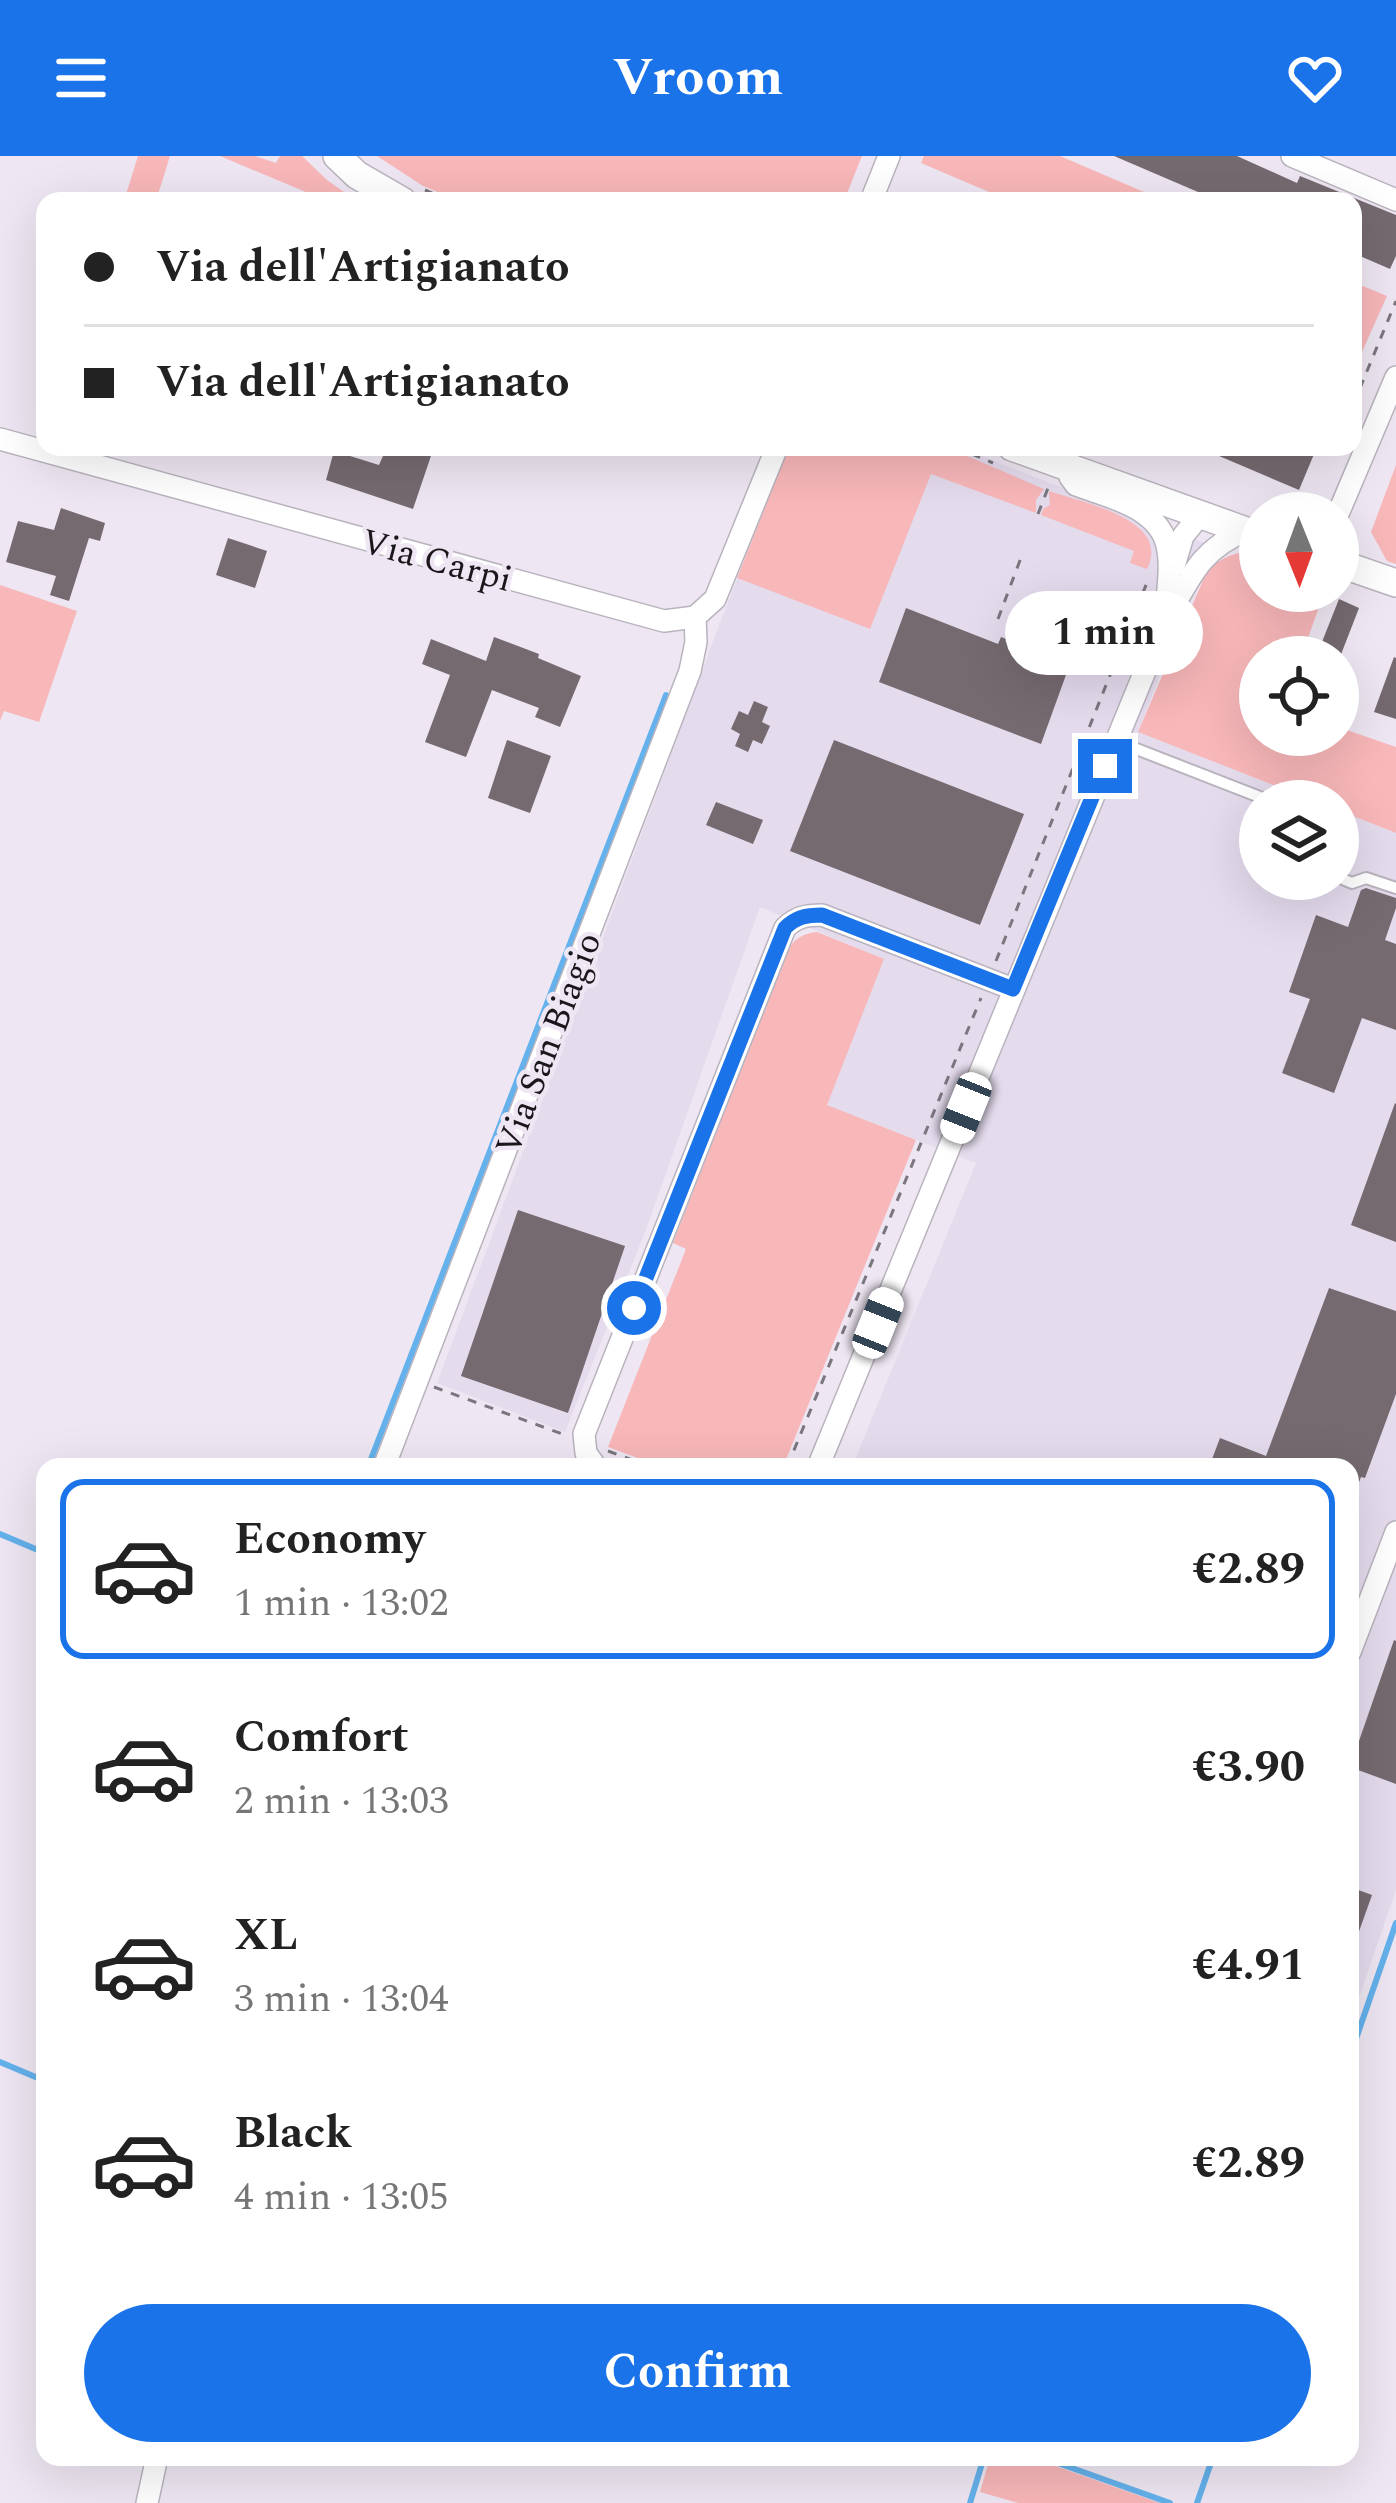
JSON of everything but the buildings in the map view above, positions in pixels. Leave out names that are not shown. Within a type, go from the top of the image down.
[{"type":"street","points":[[337,156],[386,192]]},
{"type":"street","points":[[1292,156],[1396,200]]},
{"type":"street","points":[[874,192],[885,157]]},
{"type":"street","points":[[1362,440],[1396,377]]},
{"type":"street","name":"Via Carpi","points":[[0,439],[36,449]]},
{"type":"street","name":"Via Carpi","points":[[62,456],[664,621],[695,616]]},
{"type":"street","points":[[695,616],[715,599],[772,456]]},
{"type":"street","points":[[1005,456],[1059,477],[1239,529]]},
{"type":"street","points":[[1345,492],[1356,456]]},
{"type":"street","points":[[1059,477],[1070,477],[1076,485],[1145,513],[1156,524],[1168,550],[1166,620]]},
{"type":"street","points":[[1166,620],[1176,554],[1200,515]]},
{"type":"street","points":[[822,1458],[1166,620],[1202,558],[1221,541],[1239,537]]},
{"type":"street","points":[[1359,571],[1396,584]]},
{"type":"street","name":"Via San Biagio","points":[[387,1458],[690,671],[695,616]]},
{"type":"street","points":[[589,1458],[584,1434],[785,928],[804,915],[822,915],[1013,989]]},
{"type":"street","points":[[1359,1629],[1396,1532]]},
{"type":"street","points":[[147,2503],[155,2466]]},
{"type":"lane","points":[[1115,741],[1239,789]]},
{"type":"lane","points":[[1359,880],[1366,878],[1396,888]]},
{"type":"path","points":[[1362,383],[1396,301]]},
{"type":"path","points":[[1038,514],[1059,477]]},
{"type":"path","points":[[998,619],[1022,555]]},
{"type":"path","points":[[791,1458],[1148,581]]},
{"type":"path","points":[[416,1380],[628,1458]]},
{"type":"shaded area","points":[[138,156],[170,156],[159,192],[127,192]]},
{"type":"shaded area","points":[[220,156],[255,156],[276,163],[280,156],[302,156],[344,192],[306,192]]},
{"type":"shaded area","points":[[377,156],[862,156],[848,192],[437,192]]},
{"type":"shaded area","points":[[924,156],[1060,156],[1144,192],[989,192],[921,163]]},
{"type":"shaded area","points":[[1362,286],[1387,296],[1362,352]]},
{"type":"shaded area","points":[[785,456],[981,456],[1210,545],[1138,732],[1260,780],[1239,780],[1239,900],[1359,900],[1359,818],[1396,833],[1396,1890],[1359,1998],[1359,1458],[856,1458],[976,1163],[826,1105],[883,959],[760,907],[647,1227],[565,1432],[437,1383]]},
{"type":"shaded area","points":[[785,456],[967,456],[1044,489],[1036,500],[1036,513],[931,474],[870,629],[737,578]]},
{"type":"shaded area","points":[[1396,465],[1396,564],[1387,561],[1371,532]]},
{"type":"shaded area","points":[[1049,491],[1102,508],[1136,526],[1147,537],[1151,552],[1147,569],[1130,563],[1134,551],[1041,515],[1050,505]]},
{"type":"shaded area","points":[[1239,553],[1239,612],[1317,612],[1309,636],[1239,636],[1239,756],[1359,756],[1359,734],[1396,747],[1396,833],[1359,818],[1359,780],[1260,780],[1138,732],[1204,578],[1220,560]]},
{"type":"shaded area","points":[[0,585],[77,611],[39,722],[4,711],[0,721]]},
{"type":"shaded area","points":[[817,932],[884,959],[827,1105],[916,1140],[787,1458],[638,1458],[608,1447],[686,1249],[673,1243],[787,951],[807,934]]},
{"type":"shaded area","points":[[987,2466],[1055,2466],[1160,2503],[1018,2503],[980,2492]]},
{"type":"waterway","points":[[371,1458],[666,695]]},
{"type":"waterway","points":[[0,1534],[36,1549]]},
{"type":"waterway","points":[[1359,2030],[1396,1923]]},
{"type":"waterway","points":[[0,2062],[36,2077]]},
{"type":"waterway","points":[[970,2503],[981,2466]]},
{"type":"waterway","points":[[1066,2466],[1170,2503]]},
{"type":"waterway","points":[[1197,2503],[1210,2466]]},
{"type":"route","points":[[634,1308],[785,928],[804,915],[822,915],[1013,989],[1105,766]]}]
